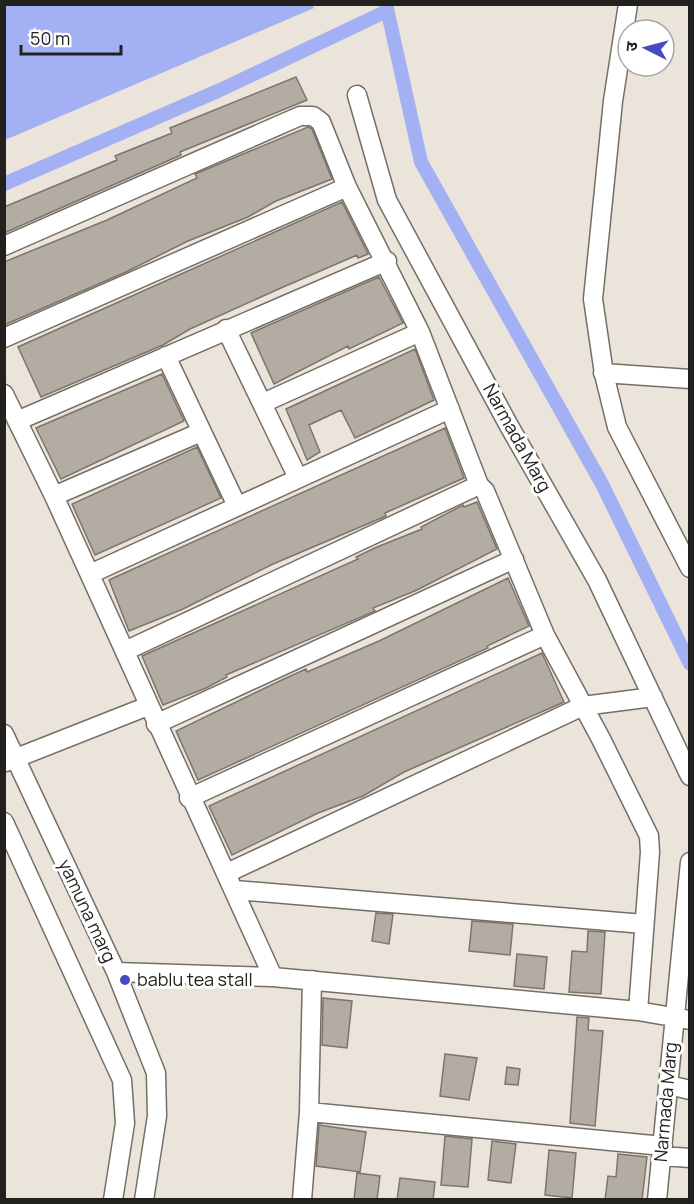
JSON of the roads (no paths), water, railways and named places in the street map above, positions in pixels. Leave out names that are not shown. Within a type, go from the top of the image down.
[{"type":"street","points":[[628,4],[613,101],[592,299],[603,373],[617,427],[690,568]]},
{"type":"street","name":"Narmada Marg","points":[[357,95],[387,200],[508,424],[597,580],[690,776]]},
{"type":"street","points":[[4,246],[300,116],[313,116],[321,122],[347,187],[387,261],[420,332],[479,485],[484,491],[514,559],[545,635],[584,706],[649,836],[650,852],[638,1011]]},
{"type":"street","points":[[4,338],[347,187]]},
{"type":"street","points":[[17,421],[387,261]]},
{"type":"street","points":[[226,329],[297,478]]},
{"type":"street","points":[[263,403],[420,332]]},
{"type":"street","points":[[166,356],[237,506]]},
{"type":"street","points":[[603,373],[690,379]]},
{"type":"street","points":[[4,394],[90,574],[189,798],[235,890],[273,977]]},
{"type":"street","points":[[90,574],[450,409]]},
{"type":"street","points":[[54,496],[201,432]]},
{"type":"street","points":[[125,651],[479,485]]},
{"type":"street","points":[[156,723],[514,559]]},
{"type":"street","points":[[189,798],[545,635]]},
{"type":"street","points":[[227,873],[584,706],[653,697]]},
{"type":"street","points":[[10,760],[148,706]]},
{"type":"street","name":"yamuna marg","points":[[4,734],[10,760],[116,972],[156,1073],[157,1116],[144,1200]]},
{"type":"street","name":"yamuna marg","points":[[4,822],[122,1080],[125,1123],[113,1200]]},
{"type":"street","name":"Narmada Marg","points":[[657,1200],[669,1085],[682,1018],[690,862]]},
{"type":"street","points":[[235,890],[644,924]]},
{"type":"street","points":[[116,972],[312,980],[638,1011],[682,1018]]},
{"type":"street","points":[[302,1200],[309,1112],[312,980]]},
{"type":"street","points":[[669,1085],[690,1090]]},
{"type":"street","points":[[309,1112],[662,1151],[690,1158]]},
{"type":"water","points":[[5,4],[312,4],[314,8],[5,140]]},
{"type":"waterway","points":[[386,4],[421,162],[602,484],[690,664]]},
{"type":"waterway","points":[[4,184],[220,90],[387,11]]},
{"type":"place","name":"bablu tea stall","points":[[125,980]]}]
